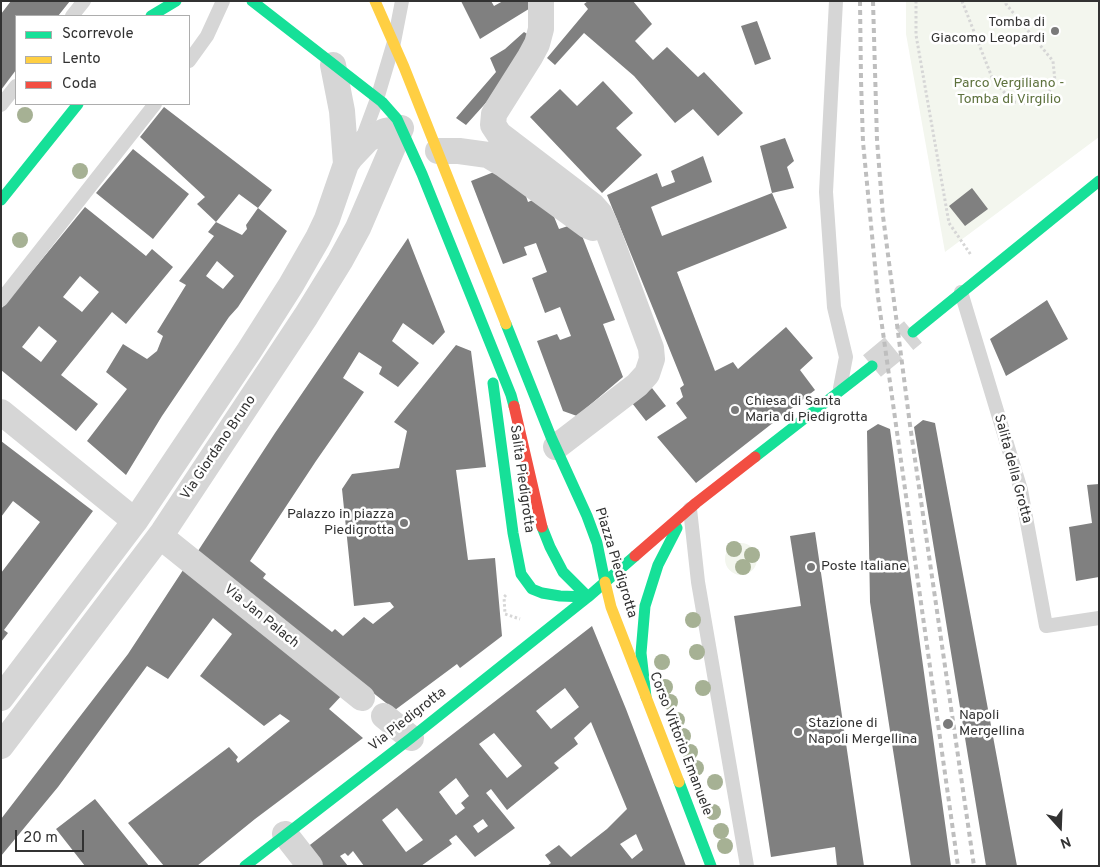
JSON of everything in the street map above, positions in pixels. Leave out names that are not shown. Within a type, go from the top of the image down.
[{"type":"main road","points":[[152,15],[176,1]]},
{"type":"main road","name":"Salita Piedigrotta","points":[[252,1],[378,99],[391,112],[404,135],[511,394],[539,518],[559,564],[569,579],[612,618],[621,633]]},
{"type":"main road","points":[[375,1],[394,42],[556,447]]},
{"type":"main road","points":[[144,15],[147,3]]},
{"type":"main road","points":[[1,200],[77,105]]},
{"type":"main road","points":[[913,332],[1099,181]]},
{"type":"main road","name":"Salita Piedigrotta","points":[[479,313],[492,376],[513,533],[521,574],[532,589],[542,593],[588,597]]},
{"type":"main road","points":[[646,697],[641,653],[645,606],[660,558],[669,540],[693,506],[872,366]]},
{"type":"main road","name":"Piazza Piedigrotta","points":[[556,447],[596,543],[609,601],[621,633]]},
{"type":"main road","points":[[558,482],[565,485],[578,496]]},
{"type":"main road","points":[[535,500],[536,492],[545,484]]},
{"type":"main road","name":"Via Piedigrotta","points":[[245,866],[411,738],[588,597],[693,506]]},
{"type":"main road","name":"Corso Vittorio Emanuele","points":[[621,633],[711,866]]},
{"type":"street","points":[[541,1],[541,29],[530,57],[494,114],[493,125],[499,134],[592,205],[600,214],[651,348],[652,359],[647,374],[638,385],[556,447]]},
{"type":"street","points":[[333,65],[352,157]]},
{"type":"street","points":[[1,698],[135,521],[249,351],[306,261],[327,219],[352,157],[368,139],[379,133],[404,135]]},
{"type":"street","name":"Via Giordano Bruno","points":[[1,746],[160,536],[332,274],[358,228],[404,135]]},
{"type":"street","points":[[434,141],[460,151],[488,155],[504,164],[588,226],[594,228],[605,224]]},
{"type":"street","points":[[1,412],[135,521]]},
{"type":"street","name":"Via Jan Palach","points":[[160,536],[362,698]]},
{"type":"street","points":[[384,716],[411,738]]},
{"type":"street","points":[[285,834],[310,866]]},
{"type":"lane","points":[[73,15],[84,1]]},
{"type":"lane","points":[[190,60],[207,36],[223,1]]},
{"type":"lane","points":[[352,157],[378,99],[394,42],[402,1]]},
{"type":"lane","points":[[836,1],[826,192],[834,307],[846,357],[839,392]]},
{"type":"lane","points":[[1,105],[15,87]]},
{"type":"lane","points":[[1,300],[154,105]]},
{"type":"lane","name":"Salita della Grotta","points":[[961,292],[1021,490],[1046,626],[1099,618]]},
{"type":"lane","points":[[693,506],[698,582],[747,866]]},
{"type":"path","points":[[916,1],[916,34],[949,223],[984,274]]},
{"type":"path","points":[[962,1],[993,80],[1013,102],[1032,104],[1047,96],[1055,81],[1053,61],[1006,4],[1006,1]]},
{"type":"path","points":[[509,592],[504,597],[505,614],[525,620]]},
{"type":"green space","name":"Parco Vergiliano - Tomba di Virgilio","points":[[906,1],[1099,1],[1099,137],[945,252],[906,34]]},
{"type":"green space","points":[[741,543],[747,544],[752,548],[756,553],[756,565],[752,570],[747,574],[741,575],[735,574],[730,570],[726,565],[725,559],[726,553],[730,548],[735,544]]},
{"type":"building","points":[[11,1],[70,1],[59,15],[15,15],[15,71],[1,90],[1,14]]},
{"type":"building","points":[[461,1],[491,1],[494,6],[503,1],[529,1],[532,7],[480,39]]},
{"type":"building","points":[[588,1],[633,1],[652,24],[635,41],[653,60],[667,47],[698,77],[704,72],[743,113],[718,136],[693,109],[675,123],[634,76],[584,33],[555,65],[547,58],[588,9],[584,4]]},
{"type":"building","points":[[757,21],[771,59],[755,65],[741,26]]},
{"type":"building","points":[[524,32],[529,35],[501,86],[466,125],[456,118],[496,72],[490,58],[505,49]]},
{"type":"building","points":[[603,81],[633,113],[616,128],[642,155],[602,193],[530,117],[560,89],[577,106]]},
{"type":"building","points":[[164,107],[272,190],[258,208],[239,194],[216,222],[197,204],[205,197],[140,137]]},
{"type":"building","points":[[785,138],[794,161],[787,167],[794,188],[772,193],[760,146]]},
{"type":"building","points":[[133,149],[189,194],[153,239],[96,193]]},
{"type":"building","points":[[703,156],[712,182],[651,207],[662,236],[772,193],[787,228],[677,272],[715,371],[733,362],[738,369],[786,327],[813,358],[800,370],[815,390],[696,483],[657,437],[687,418],[676,403],[683,397],[680,388],[684,385],[607,195],[657,173],[662,187],[675,182],[671,171]]},
{"type":"building","points":[[504,168],[520,179],[528,202],[542,196],[548,202],[559,229],[577,223],[615,320],[603,324],[623,377],[577,416],[563,411],[537,341],[557,334],[560,340],[571,336],[560,307],[545,313],[532,278],[547,272],[536,243],[524,247],[527,255],[503,264],[471,181]]},
{"type":"building","points":[[972,188],[988,209],[965,226],[949,206]]},
{"type":"building","points":[[85,207],[146,256],[152,249],[173,267],[126,324],[112,312],[61,375],[98,404],[76,431],[1,370],[1,309]],"holes":[[[80,276],[99,292],[82,312],[63,297]],[[39,326],[57,341],[41,362],[22,347]]]},
{"type":"building","points":[[258,208],[287,231],[238,307],[229,317],[162,416],[126,475],[87,441],[127,389],[106,372],[123,344],[147,359],[157,351],[163,336],[157,332],[186,285],[179,281],[214,236],[208,232],[216,222],[242,235],[247,229],[246,225]],"holes":[[[217,261],[234,276],[223,289],[206,276]]]},
{"type":"building","points":[[408,238],[445,332],[433,345],[403,323],[392,341],[419,363],[398,387],[379,374],[382,367],[359,352],[343,378],[364,392],[250,561],[266,574],[263,578],[332,632],[335,629],[343,636],[364,617],[373,624],[394,607],[390,602],[354,606],[342,489],[352,474],[399,468],[407,431],[394,422],[456,345],[471,351],[486,467],[456,470],[468,560],[495,558],[502,636],[460,668],[457,664],[395,710],[196,554],[275,433]]},
{"type":"building","points":[[1047,300],[1068,339],[1006,376],[990,339]]},
{"type":"building","points":[[652,388],[666,406],[646,421],[632,403]]},
{"type":"building","points":[[923,420],[935,423],[1017,866],[986,866],[914,427]]},
{"type":"building","points":[[878,424],[890,429],[951,866],[911,866],[870,602],[867,431]]},
{"type":"building","points":[[1,441],[93,511],[4,630],[8,633],[1,642],[1,573],[40,522],[13,501],[1,517]]},
{"type":"building","points":[[1099,484],[1099,577],[1076,581],[1069,527],[1092,523],[1087,485]]},
{"type":"building","name":"Stazione di Napoli Mergellina","points":[[815,532],[864,866],[837,866],[835,847],[771,857],[734,616],[801,606],[790,536]]},
{"type":"building","points":[[185,567],[344,693],[329,709],[363,738],[255,819],[197,866],[164,866],[128,823],[229,747],[238,757],[236,760],[238,763],[290,721],[280,714],[264,726],[200,676],[232,634],[213,618],[168,679],[147,666],[58,787],[1,856],[1,819],[128,654]]},
{"type":"building","points":[[592,626],[686,866],[547,866],[551,863],[545,855],[559,845],[571,857],[607,829],[627,809],[591,722],[574,738],[578,744],[554,763],[559,768],[507,810],[491,789],[486,793],[515,828],[475,857],[456,835],[449,840],[452,844],[421,866],[364,866],[353,851],[348,856],[345,853],[340,856],[348,866],[319,866],[306,848]],"holes":[[[565,688],[579,707],[551,729],[536,711]],[[494,733],[522,766],[507,778],[479,744]],[[456,778],[469,796],[461,803],[465,808],[456,815],[439,792]],[[397,808],[423,840],[406,852],[382,820]],[[483,819],[488,826],[478,833],[473,826]],[[636,834],[643,850],[632,859],[620,844]]]},
{"type":"building","points":[[95,799],[149,866],[85,866],[56,829]]},
{"type":"tunnel","points":[[872,366],[913,332]]},
{"type":"railway","points":[[860,1],[863,142],[878,297],[958,866]]},
{"type":"railway","points":[[873,1],[877,140],[883,216],[910,425],[974,866]]},
{"type":"traffic: fast","points":[[153,15],[176,1]]},
{"type":"traffic: fast","points":[[252,1],[382,102],[397,119],[422,174],[514,406]]},
{"type":"traffic: fast","points":[[1,200],[77,105]]},
{"type":"traffic: fast","points":[[913,332],[1099,181]]},
{"type":"traffic: fast","points":[[506,324],[551,437],[587,516],[597,543],[605,582]]},
{"type":"traffic: fast","points":[[755,457],[872,366]]},
{"type":"traffic: fast","points":[[493,383],[513,533],[521,574],[532,589],[542,593],[588,597]]},
{"type":"traffic: fast","points":[[542,527],[563,572],[588,597]]},
{"type":"traffic: fast","points":[[646,697],[641,653],[645,606],[658,565],[677,528]]},
{"type":"traffic: fast","points":[[245,866],[411,738],[588,597],[635,556]]},
{"type":"traffic: fast","points":[[679,782],[711,866]]},
{"type":"traffic: slow","points":[[375,1],[404,67],[506,324]]},
{"type":"traffic: slow","points":[[605,582],[611,607],[679,782]]},
{"type":"traffic: jam","points":[[514,406],[542,527]]},
{"type":"traffic: jam","points":[[635,556],[696,503],[755,457]]},
{"type":"place","name":"Tomba di Giacomo Leopardi","points":[[1055,31]]},
{"type":"place","name":"Chiesa di Santa Maria di Piedigrotta","points":[[735,410]]},
{"type":"place","name":"Palazzo in piazza Piedigrotta","points":[[404,523]]},
{"type":"place","name":"Poste Italiane","points":[[811,567]]},
{"type":"place","name":"Napoli Mergellina","points":[[948,724]]},
{"type":"place","name":"Stazione di Napoli Mergellina","points":[[798,732]]}]
